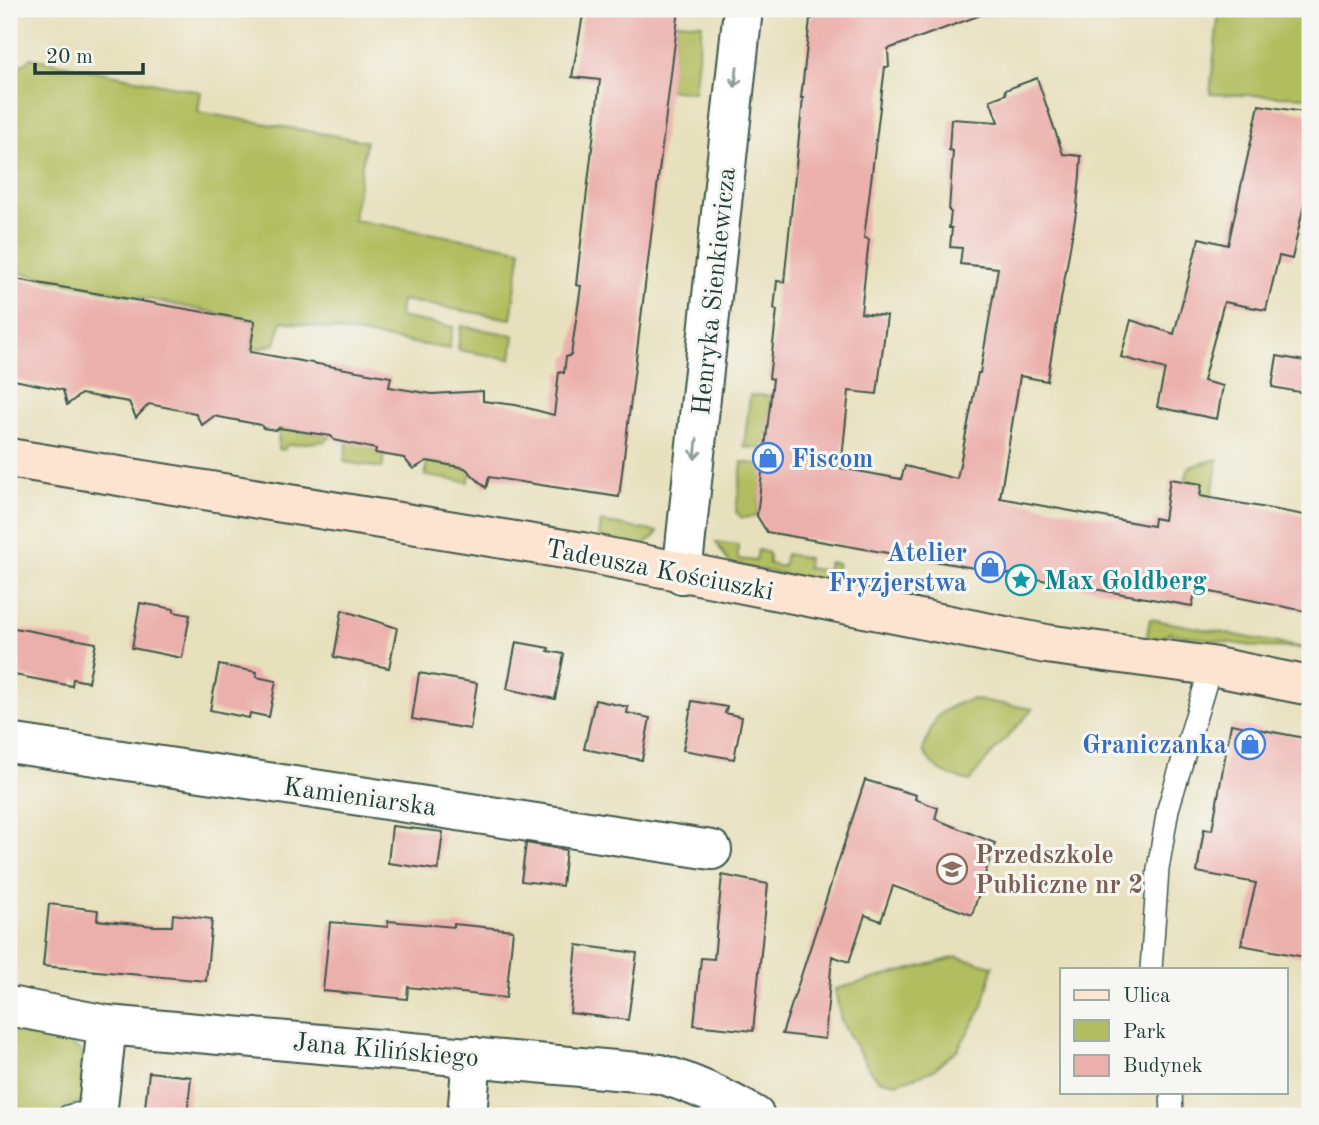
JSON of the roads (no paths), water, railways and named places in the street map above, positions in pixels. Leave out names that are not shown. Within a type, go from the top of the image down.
[{"type":"street","name":"Henryka Sienkiewicza","points":[[682,574],[743,9]]},
{"type":"street","name":"Tadeusza Kościuszki","points":[[9,458],[582,552],[682,574],[1046,644],[1211,666],[1310,686]]},
{"type":"street","name":"Kamieniarska","points":[[9,743],[712,850]]},
{"type":"street","name":"Jana Kilińskiego","points":[[9,1006],[107,1025],[660,1074],[712,1092],[755,1116]]},
{"type":"street","points":[[87,1116],[107,1025]]},
{"type":"street","points":[[467,1116],[472,1056]]},
{"type":"lane","points":[[1151,968],[1158,869],[1168,809],[1211,666]]},
{"type":"lane","points":[[1171,1094],[1172,1116]]},
{"type":"place","name":"Fiscom","points":[[768,458]]},
{"type":"place","name":"Atelier Fryzjerstwa","points":[[990,567]]},
{"type":"place","name":"Max Goldberg","points":[[1021,580]]},
{"type":"place","name":"Graniczanka","points":[[1250,744]]},
{"type":"place","name":"Przedszkole Publiczne nr 2","points":[[952,869]]}]
